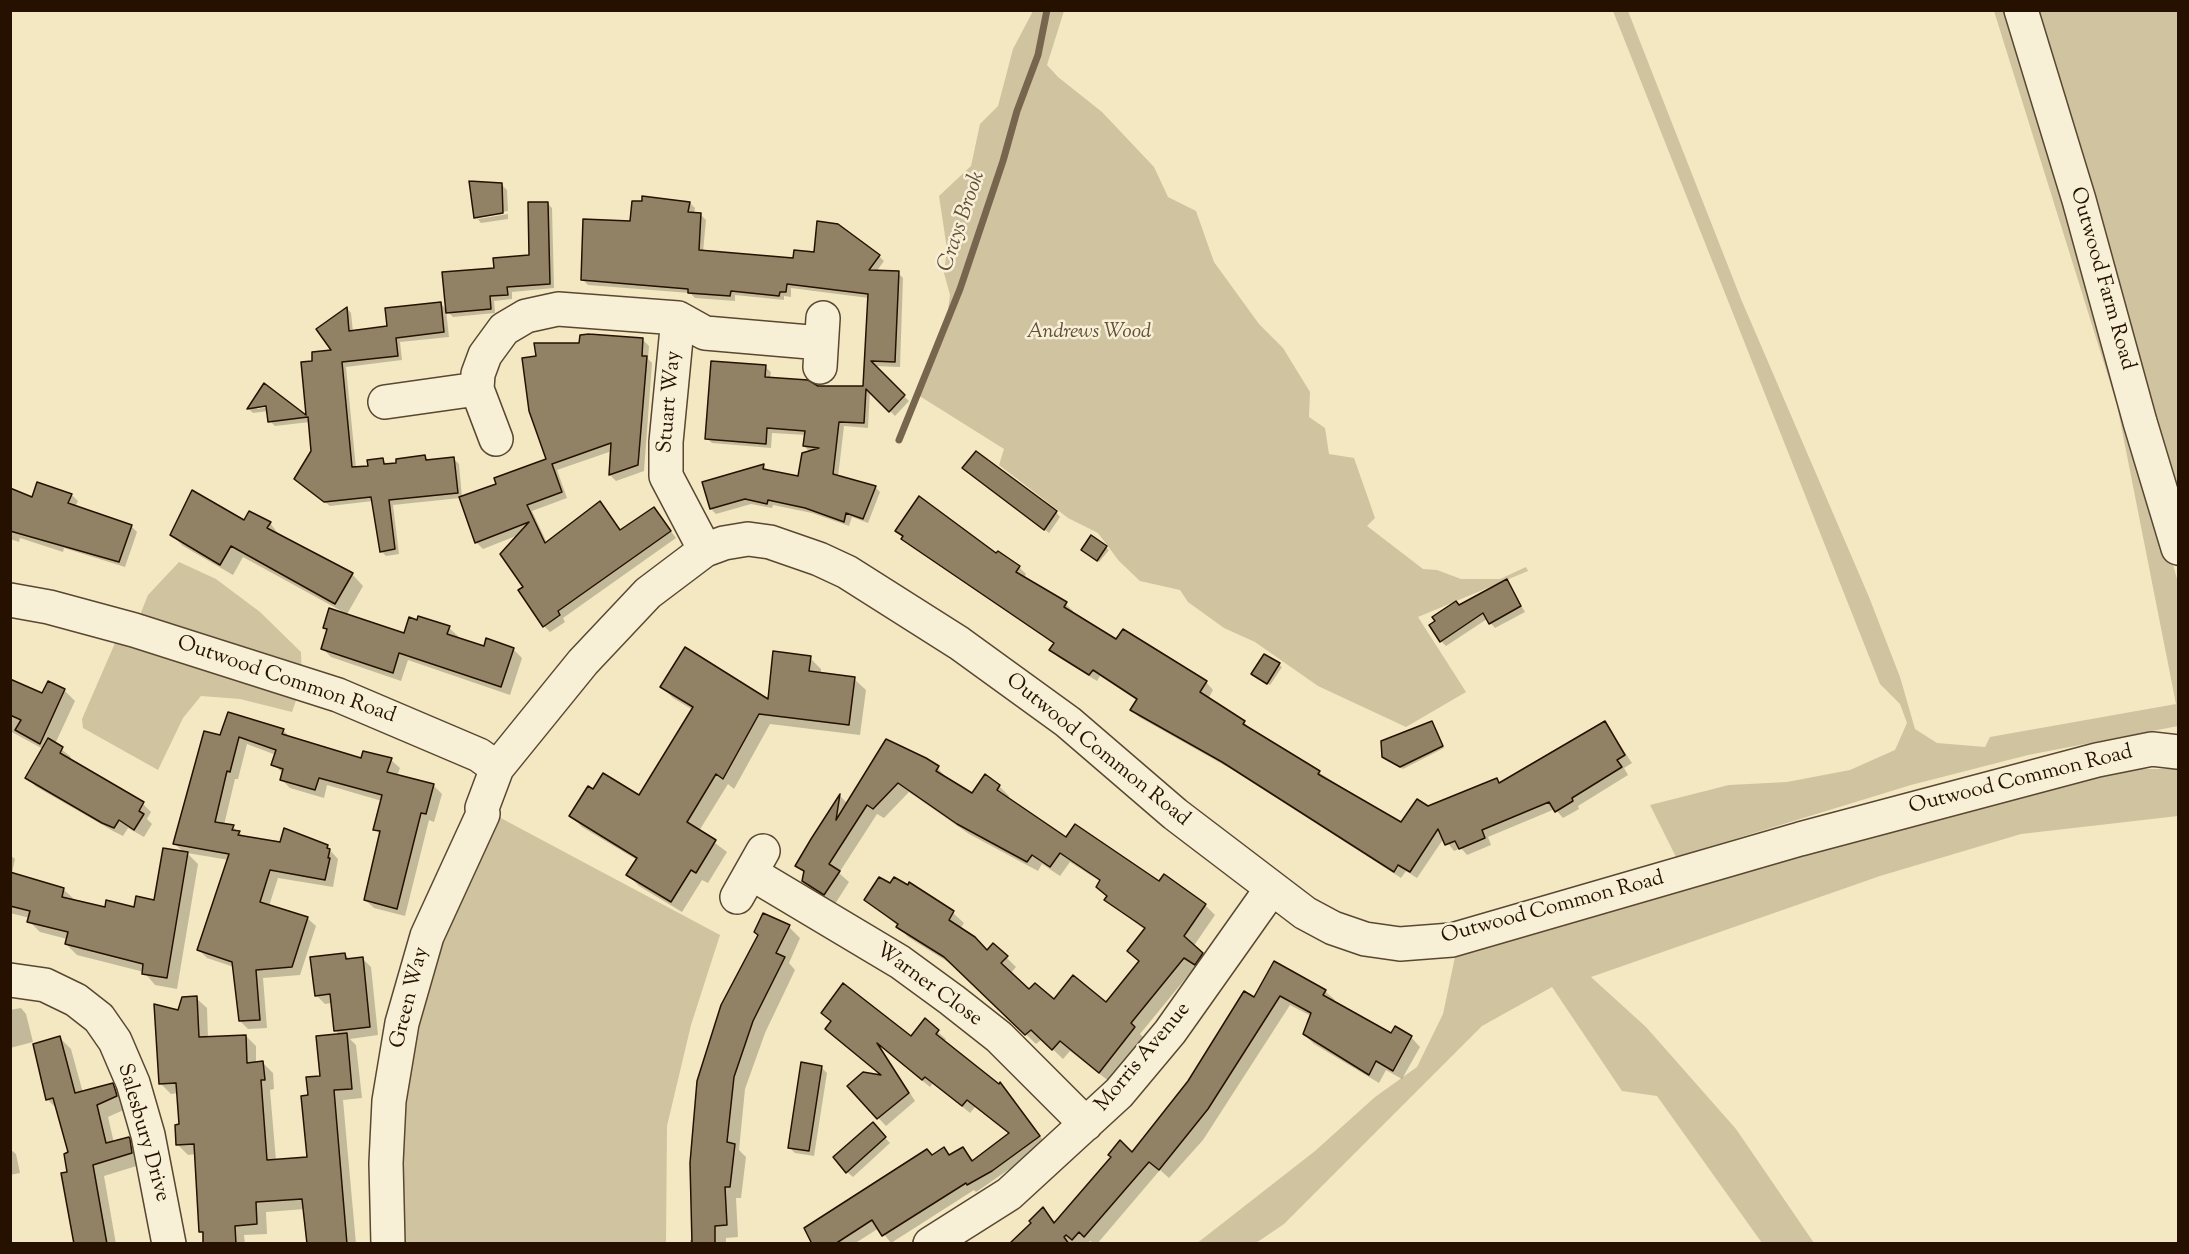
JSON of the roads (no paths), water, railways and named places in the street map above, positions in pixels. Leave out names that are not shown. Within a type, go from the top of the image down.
[{"type":"street","name":"Outwood Farm Road","points":[[2020,10],[2082,210],[2140,422],[2178,548]]},
{"type":"street","points":[[496,439],[477,389],[478,374],[485,355],[504,329],[526,316],[558,309],[678,318],[705,333],[821,342]]},
{"type":"street","name":"Stuart Way","points":[[678,318],[666,442],[666,476],[705,550]]},
{"type":"street","points":[[385,402],[477,389]]},
{"type":"street","name":"Outwood Common Road","points":[[10,600],[49,607],[134,630],[338,695],[479,755],[497,768],[593,650],[648,593],[705,550],[724,543],[748,539],[770,542],[819,559],[895,601],[1068,722],[1175,814],[1305,913],[1333,928],[1365,939],[1400,944],[1452,940],[1800,839],[2097,760],[2152,749],[2178,752]]},
{"type":"street","name":"Green Way","points":[[388,1244],[386,1163],[389,1101],[402,1023],[427,936],[483,814],[482,808],[497,768]]},
{"type":"street","name":"Warner Close","points":[[750,873],[900,962],[952,1000],[999,1037],[1086,1124]]},
{"type":"street","name":"Morris Avenue","points":[[930,1244],[1009,1194],[1119,1093],[1170,1032],[1272,888]]},
{"type":"street","name":"Salesbury Drive","points":[[10,980],[45,985],[76,1000],[99,1018],[115,1041],[133,1083],[147,1135],[169,1244]]},
{"type":"waterway","name":"Crays Brook","points":[[899,440],[960,289],[1003,161],[1017,111],[1038,55],[1047,10]]},
{"type":"park label","name":"Andrews Wood","points":[[1089,333]]}]
